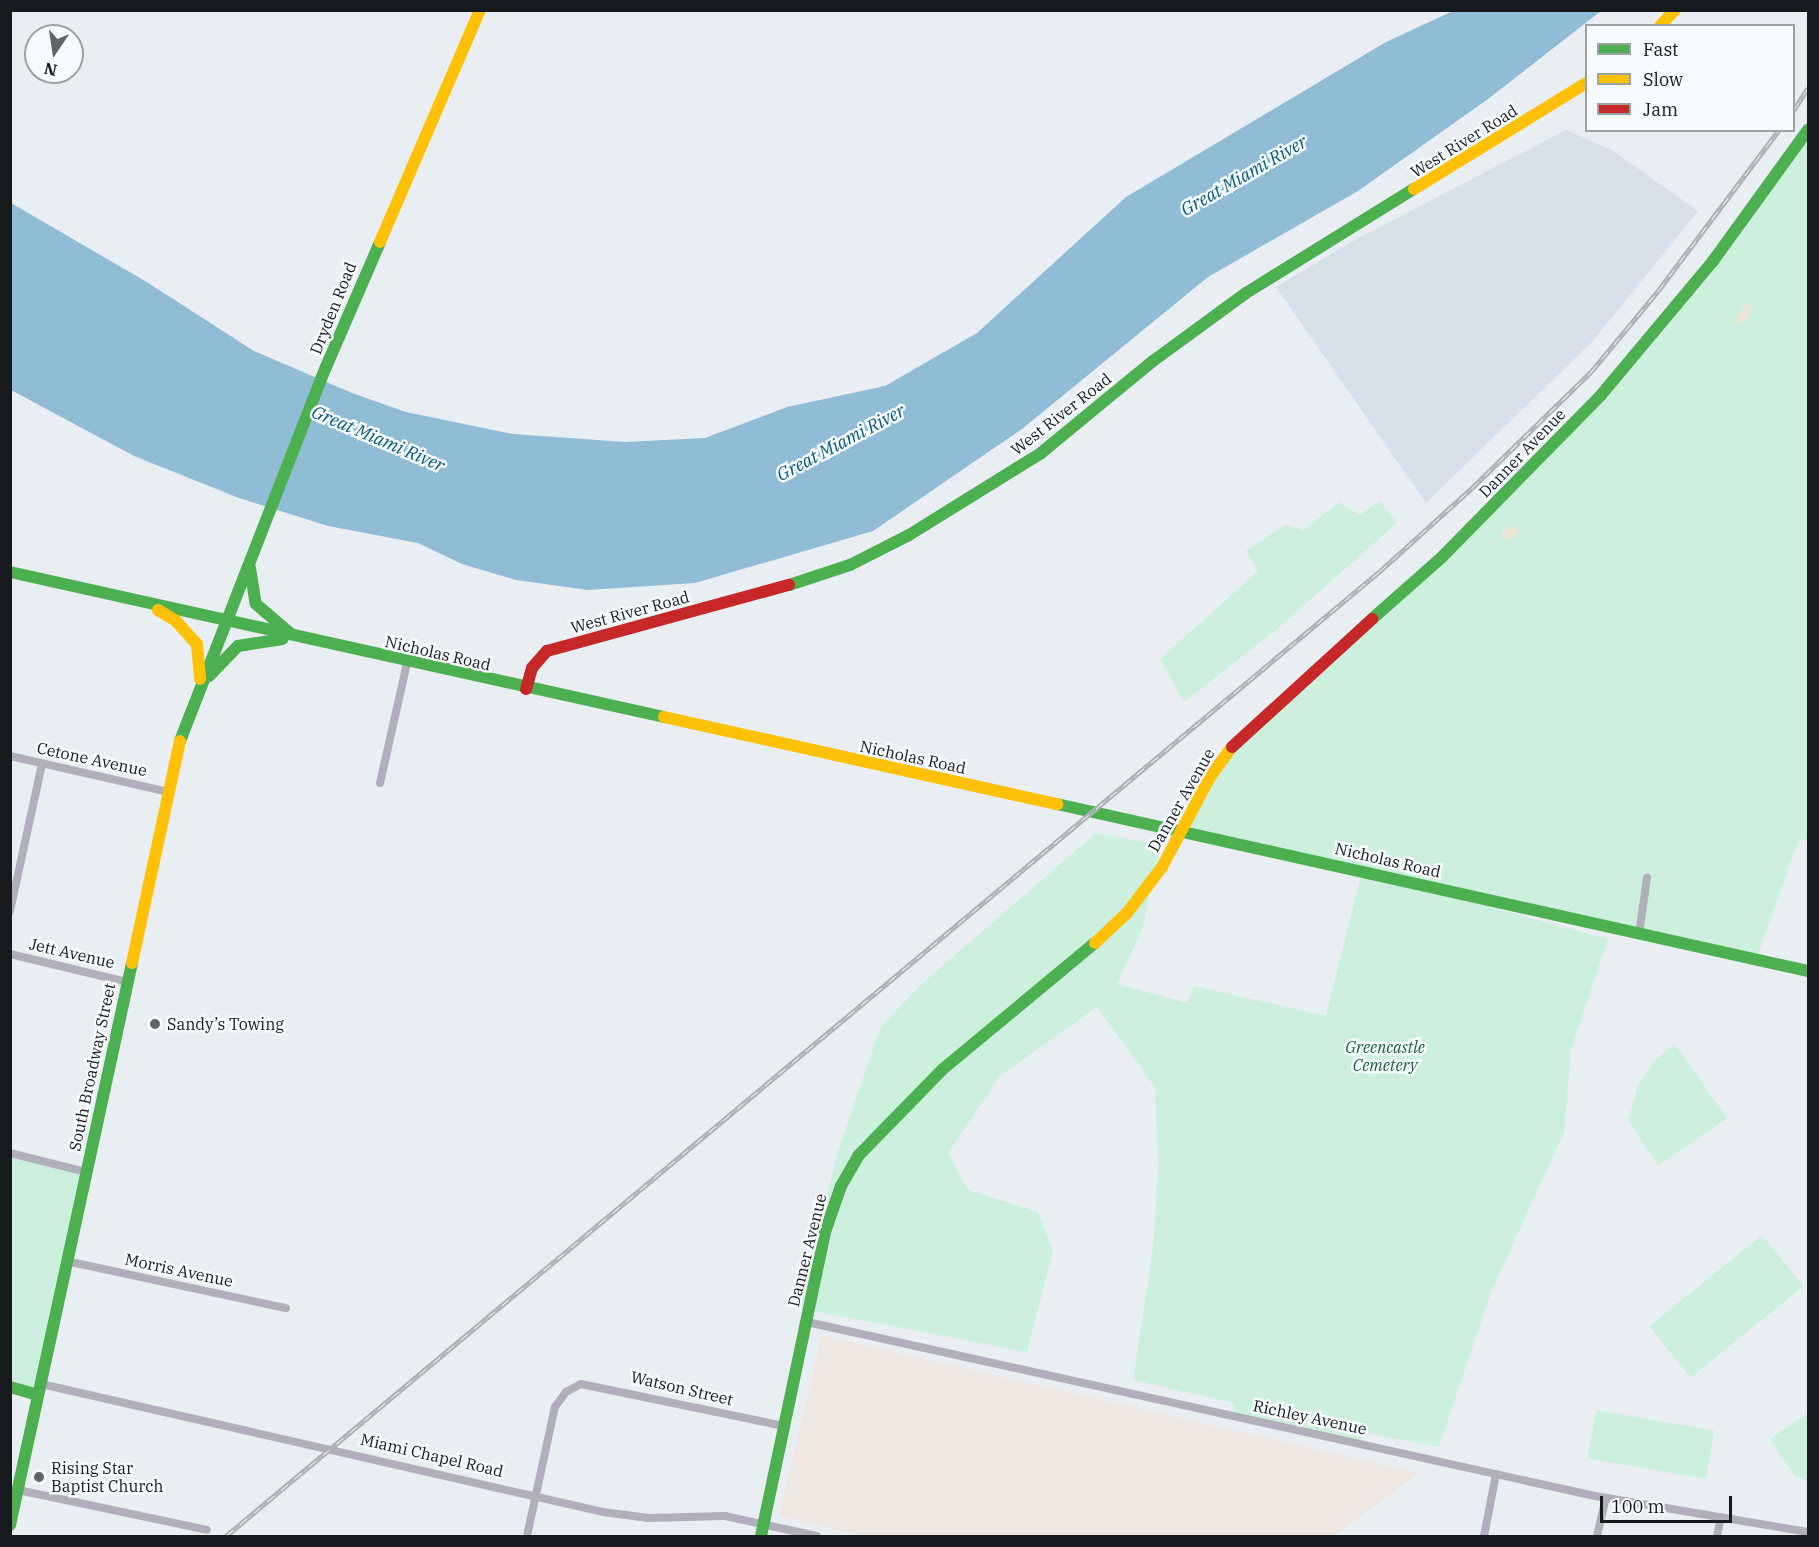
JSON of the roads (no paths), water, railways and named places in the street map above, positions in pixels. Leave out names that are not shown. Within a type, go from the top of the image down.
[{"type":"street","name":"Dryden Road","points":[[225,622],[245,589],[250,559],[341,332],[480,10]]},
{"type":"street","points":[[1662,24],[1675,10]]},
{"type":"street","name":"West River Road","points":[[526,689],[532,668],[547,651],[808,580],[850,565],[909,535],[1041,453],[1153,361],[1246,293],[1585,83]]},
{"type":"street","name":"Danner Avenue","points":[[761,1536],[830,1216],[841,1186],[858,1156],[943,1069],[1105,936],[1144,892],[1182,831],[1210,777],[1247,729],[1442,557],[1601,395],[1713,261],[1809,130]]},
{"type":"street","name":"Nicholas Road","points":[[10,572],[407,663],[1182,831],[1809,971]]},
{"type":"street","points":[[245,589],[264,612],[298,638]]},
{"type":"street","points":[[145,604],[176,621],[197,644],[200,689]]},
{"type":"street","name":"South Broadway Street","points":[[10,1525],[168,792],[200,689],[225,622]]},
{"type":"street","points":[[200,689],[238,646],[298,638]]},
{"type":"street","points":[[380,783],[407,663]]},
{"type":"street","name":"Cetone Avenue","points":[[10,756],[168,792]]},
{"type":"street","points":[[10,911],[42,764]]},
{"type":"street","points":[[1640,934],[1647,878]]},
{"type":"street","name":"Jett Avenue","points":[[10,954],[127,982]]},
{"type":"street","points":[[10,1153],[86,1172]]},
{"type":"street","name":"Morris Avenue","points":[[66,1262],[286,1308]]},
{"type":"street","name":"Richley Avenue","points":[[807,1322],[1606,1498],[1809,1532]]},
{"type":"street","name":"Watson Street","points":[[536,1496],[555,1407],[573,1387],[597,1384],[784,1426]]},
{"type":"street","name":"Miami Chapel Road","points":[[10,1388],[40,1389],[634,1517],[725,1516],[817,1536]]},
{"type":"street","points":[[1484,1536],[1496,1474]]},
{"type":"street","points":[[18,1490],[207,1530]]},
{"type":"street","points":[[527,1536],[536,1496]]},
{"type":"street","points":[[1597,1536],[1606,1498]]},
{"type":"street","points":[[1717,1536],[1721,1517]]},
{"type":"water","name":"Great Miami River","points":[[1453,11],[1601,11],[1488,99],[1358,191],[1208,277],[1022,429],[873,531],[695,583],[588,590],[516,580],[462,564],[418,543],[328,526],[239,498],[134,456],[11,390],[11,203],[145,281],[254,351],[352,393],[406,412],[513,434],[625,442],[705,438],[787,407],[885,386],[977,333],[1126,197],[1386,42]]},
{"type":"railway","points":[[1795,108],[1808,88]]},
{"type":"railway","points":[[226,1536],[1379,572],[1472,488],[1591,372],[1658,291],[1777,132]]},
{"type":"place","name":"Sandy’s Towing","points":[[155,1024]]},
{"type":"place","name":"Rising Star Baptist Church","points":[[39,1477]]},
{"type":"park label","name":"Greencastle Cemetery","points":[[1385,1056]]}]
